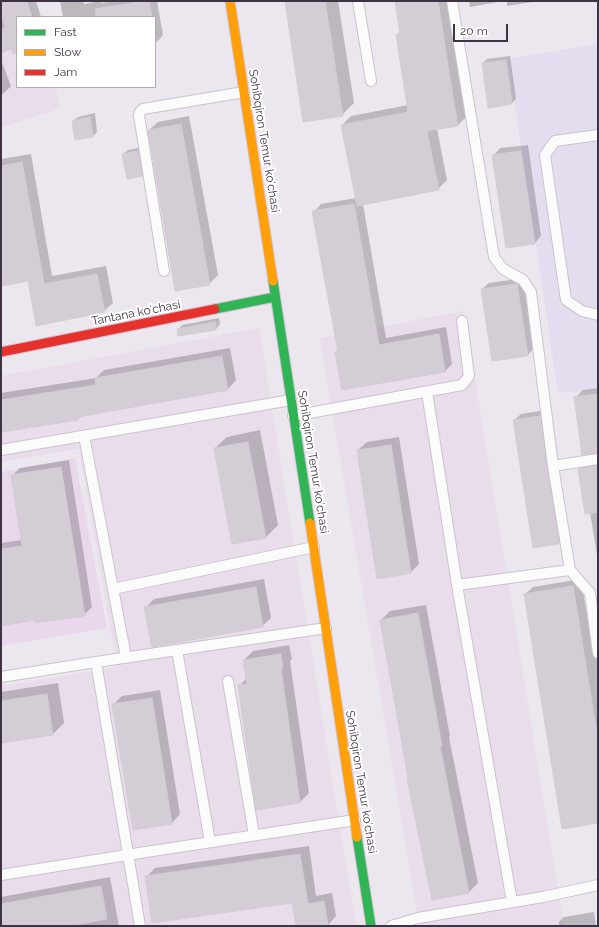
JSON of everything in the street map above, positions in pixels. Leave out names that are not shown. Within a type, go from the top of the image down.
[{"type":"main road","name":"Sohibqiron Temur koʻchasi","points":[[230,1],[371,926]]},
{"type":"main road","name":"Tantana koʻchasi","points":[[1,352],[275,297]]},
{"type":"lane","points":[[358,1],[371,81]]},
{"type":"lane","points":[[452,1],[494,257],[503,269],[523,280],[531,292],[553,466],[570,570],[590,593],[598,653]]},
{"type":"lane","points":[[164,271],[139,115],[140,112],[143,109],[244,92]]},
{"type":"lane","points":[[598,135],[555,141],[545,155],[566,300],[582,311],[598,315]]},
{"type":"lane","points":[[293,416],[462,385],[468,376],[462,321]]},
{"type":"lane","points":[[427,392],[457,586],[512,902]]},
{"type":"lane","points":[[1,450],[291,400]]},
{"type":"lane","points":[[84,436],[126,657]]},
{"type":"lane","points":[[553,466],[598,459]]},
{"type":"lane","points":[[113,589],[314,547]]},
{"type":"lane","points":[[457,586],[570,570]]},
{"type":"lane","points":[[1,677],[326,628]]},
{"type":"lane","points":[[178,650],[210,842]]},
{"type":"lane","points":[[96,662],[140,926]]},
{"type":"lane","points":[[228,681],[254,835]]},
{"type":"lane","points":[[1,875],[355,820]]},
{"type":"lane","points":[[391,926],[418,918],[512,902],[598,885]]},
{"type":"shaded area","points":[[1,1],[29,1],[34,16],[16,16],[16,88],[55,88],[61,108],[1,127]]},
{"type":"shaded area","points":[[598,44],[598,389],[558,393],[508,59]]},
{"type":"shaded area","points":[[464,311],[564,926],[419,926],[320,338]]},
{"type":"shaded area","points":[[259,328],[356,926],[1,926],[1,686],[117,667],[79,449],[1,462],[1,376]]},
{"type":"shaded area","points":[[75,458],[107,628],[1,646],[1,472]]},
{"type":"building","points":[[1,1],[27,1],[32,16],[16,16],[16,53],[13,54],[12,49],[1,53],[1,28],[5,28],[1,13]]},
{"type":"building","points":[[132,1],[149,1],[152,16],[96,16],[95,9],[133,3]]},
{"type":"building","points":[[285,1],[325,1],[343,116],[303,122]]},
{"type":"building","points":[[395,1],[438,1],[458,126],[427,131],[439,190],[357,206],[341,125],[408,112],[396,34],[400,34]]},
{"type":"building","points":[[506,60],[512,104],[488,108],[482,63]]},
{"type":"building","points":[[90,117],[93,137],[75,140],[72,121]]},
{"type":"building","points":[[181,124],[210,285],[175,291],[148,130]]},
{"type":"building","points":[[138,151],[142,176],[127,179],[122,154]]},
{"type":"building","points":[[521,151],[535,244],[506,248],[492,155]]},
{"type":"building","points":[[22,162],[44,284],[97,274],[105,312],[36,326],[28,281],[3,286],[1,274],[1,166]]},
{"type":"building","points":[[354,204],[379,345],[439,334],[445,372],[342,390],[335,352],[338,352],[312,211]]},
{"type":"building","points":[[517,284],[528,356],[492,361],[481,289]]},
{"type":"building","points":[[215,322],[216,330],[178,336],[177,329]]},
{"type":"building","points":[[222,356],[228,390],[78,417],[78,420],[1,432],[1,400],[96,385],[95,378]]},
{"type":"building","points":[[598,394],[598,453],[582,455],[574,397]]},
{"type":"building","points":[[540,416],[559,544],[533,548],[513,420]]},
{"type":"building","points":[[248,442],[266,538],[232,544],[214,448]]},
{"type":"building","points":[[391,445],[411,573],[377,579],[357,450]]},
{"type":"building","points":[[598,466],[598,512],[585,514],[578,469]]},
{"type":"building","points":[[61,467],[85,616],[34,623],[34,620],[1,626],[1,549],[22,546],[11,475]]},
{"type":"building","points":[[573,586],[598,740],[598,823],[562,829],[524,594]]},
{"type":"building","points":[[256,587],[263,627],[152,647],[144,607]]},
{"type":"building","points":[[418,613],[442,746],[440,746],[469,893],[432,900],[407,778],[380,620]]},
{"type":"building","points":[[281,654],[283,668],[281,669],[300,803],[256,810],[238,685],[247,684],[243,660]]},
{"type":"building","points":[[47,694],[53,735],[1,743],[1,701]]},
{"type":"building","points":[[152,698],[172,824],[133,830],[112,704]]},
{"type":"building","points":[[300,854],[308,904],[324,901],[328,926],[296,926],[292,903],[152,923],[145,876]]},
{"type":"building","points":[[101,886],[107,919],[70,926],[1,926],[1,904]]},
{"type":"traffic: fast","points":[[273,281],[310,523]]},
{"type":"traffic: fast","points":[[215,309],[275,297]]},
{"type":"traffic: fast","points":[[357,837],[371,926]]},
{"type":"traffic: slow","points":[[230,1],[273,281]]},
{"type":"traffic: slow","points":[[310,523],[357,837]]},
{"type":"traffic: jam","points":[[1,352],[215,309]]}]
